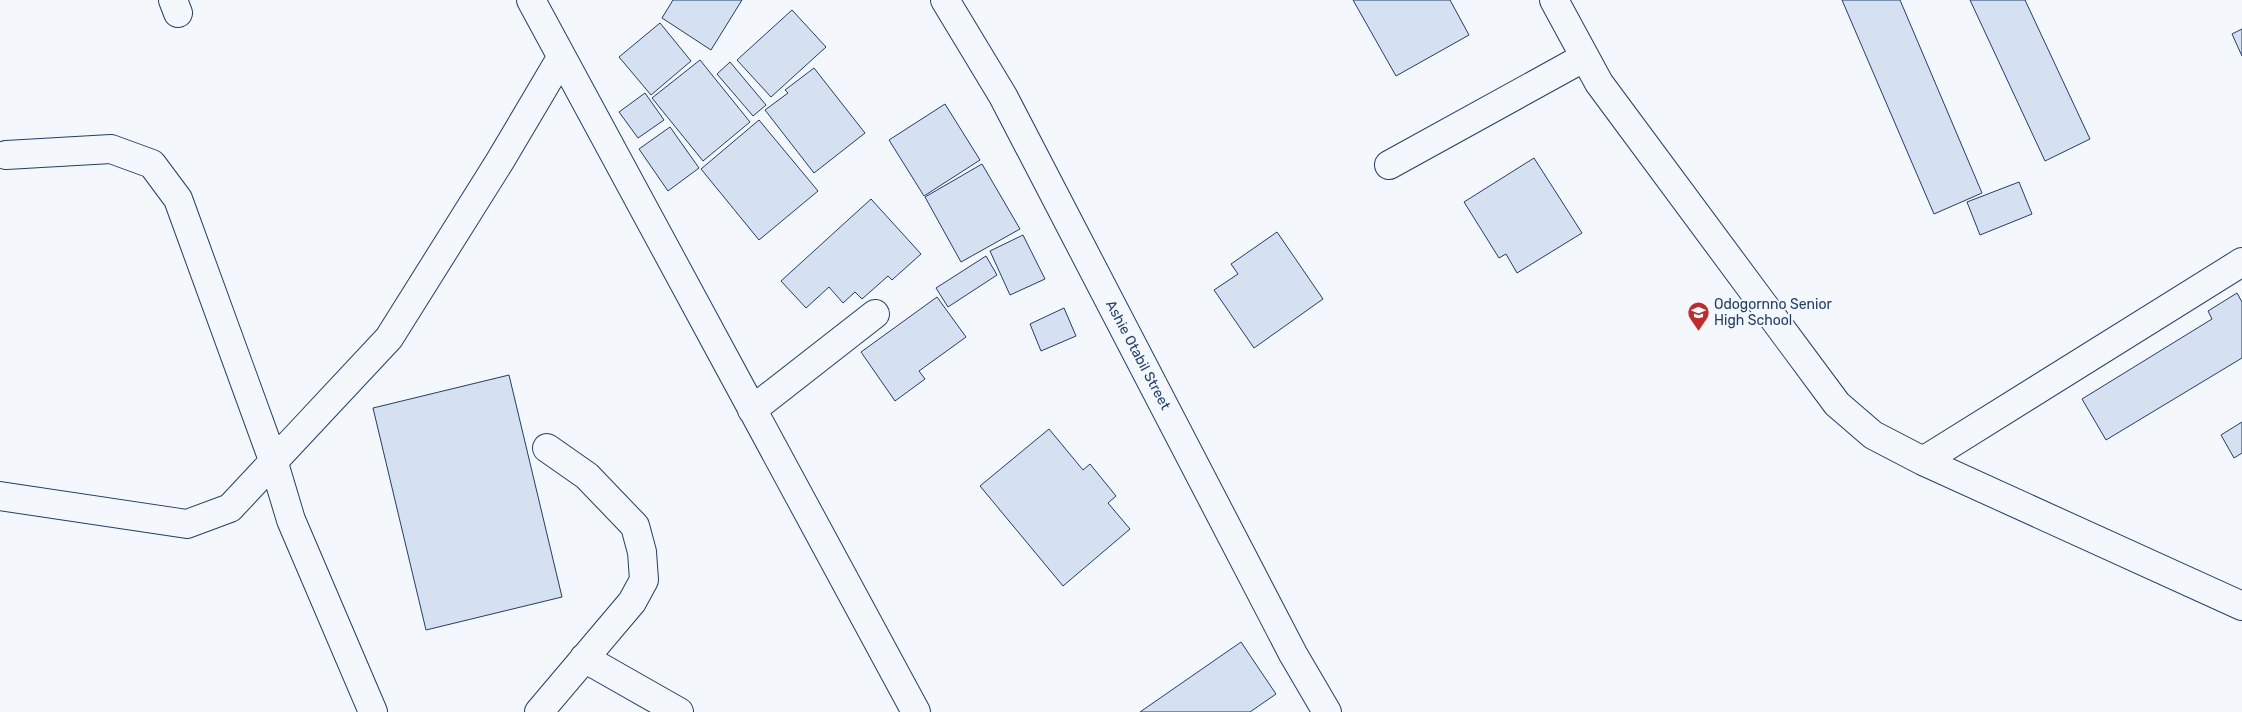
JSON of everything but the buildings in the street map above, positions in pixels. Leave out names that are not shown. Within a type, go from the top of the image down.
[{"type":"street","points":[[531,0],[916,712]]},
{"type":"street","name":"Ashie Otabil Street","points":[[945,0],[1003,96],[1289,646],[1327,712]]},
{"type":"street","points":[[1554,0],[1599,83],[1837,404],[1873,435],[1923,461],[2242,606]]},
{"type":"street","points":[[1389,165],[1584,57]]},
{"type":"street","points":[[0,496],[187,524],[230,508],[389,338],[500,161],[561,58]]},
{"type":"street","points":[[6,155],[111,149],[152,164],[178,199],[273,460],[291,520],[373,712]]},
{"type":"street","points":[[1923,461],[2242,262]]},
{"type":"street","points":[[752,410],[875,314]]},
{"type":"street","points":[[539,712],[632,602],[644,580],[642,552],[635,526],[587,476],[547,448]]},
{"type":"street","points":[[584,658],[679,712]]},
{"type":"place","name":"Odogornno Senior High School","points":[[1698,331]]}]
